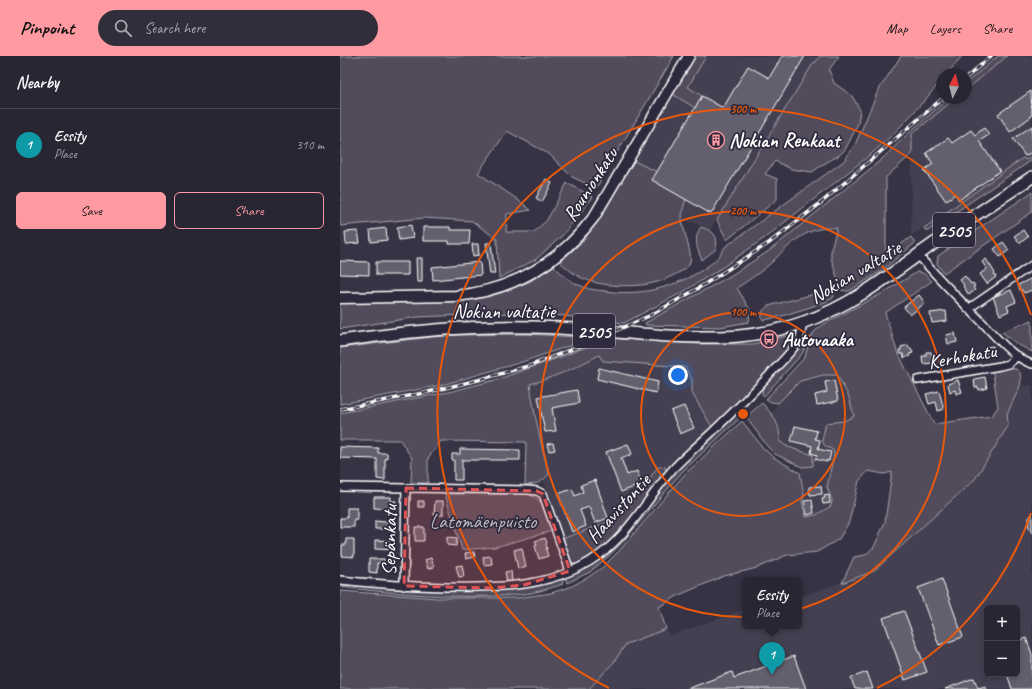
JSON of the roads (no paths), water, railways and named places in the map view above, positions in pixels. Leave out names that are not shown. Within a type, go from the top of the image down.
[{"type":"main road","name":"Rounionkatu","points":[[340,298],[470,295],[499,288],[514,282],[553,260],[581,234],[594,217],[689,56]]},
{"type":"main road","name":"Nokian valtatie","points":[[340,341],[438,329],[485,327],[571,329],[681,336],[739,336],[768,331],[804,322],[844,305],[878,284],[1032,177]]},
{"type":"street","points":[[918,255],[968,309],[1018,356]]},
{"type":"street","points":[[968,309],[1032,266]]},
{"type":"street","name":"Haavistontie","points":[[340,580],[404,586],[491,588],[538,581],[570,571],[594,558],[618,538],[673,469],[737,410],[776,368],[798,342],[804,322]]},
{"type":"street","name":"Kerhokatu","points":[[918,380],[1000,366],[1008,364],[1018,356],[1022,360],[1032,364]]},
{"type":"street","name":"Sepänkatu","points":[[340,487],[406,488],[404,586]]},
{"type":"street","points":[[406,488],[528,490],[537,491],[543,494],[570,571]]},
{"type":"railway","points":[[972,73],[991,56]]},
{"type":"railway","points":[[340,409],[424,393],[532,365],[593,341],[651,315],[697,289],[769,243],[822,202],[936,104]]},
{"type":"place","name":"Nokian Renkaat","points":[[716,140]]},
{"type":"place","name":"Autovaaka","points":[[769,339]]},
{"type":"place","name":"Essity","points":[[772,675]]},
{"type":"park label","name":"Latomäenpuisto","points":[[483,521]]}]
